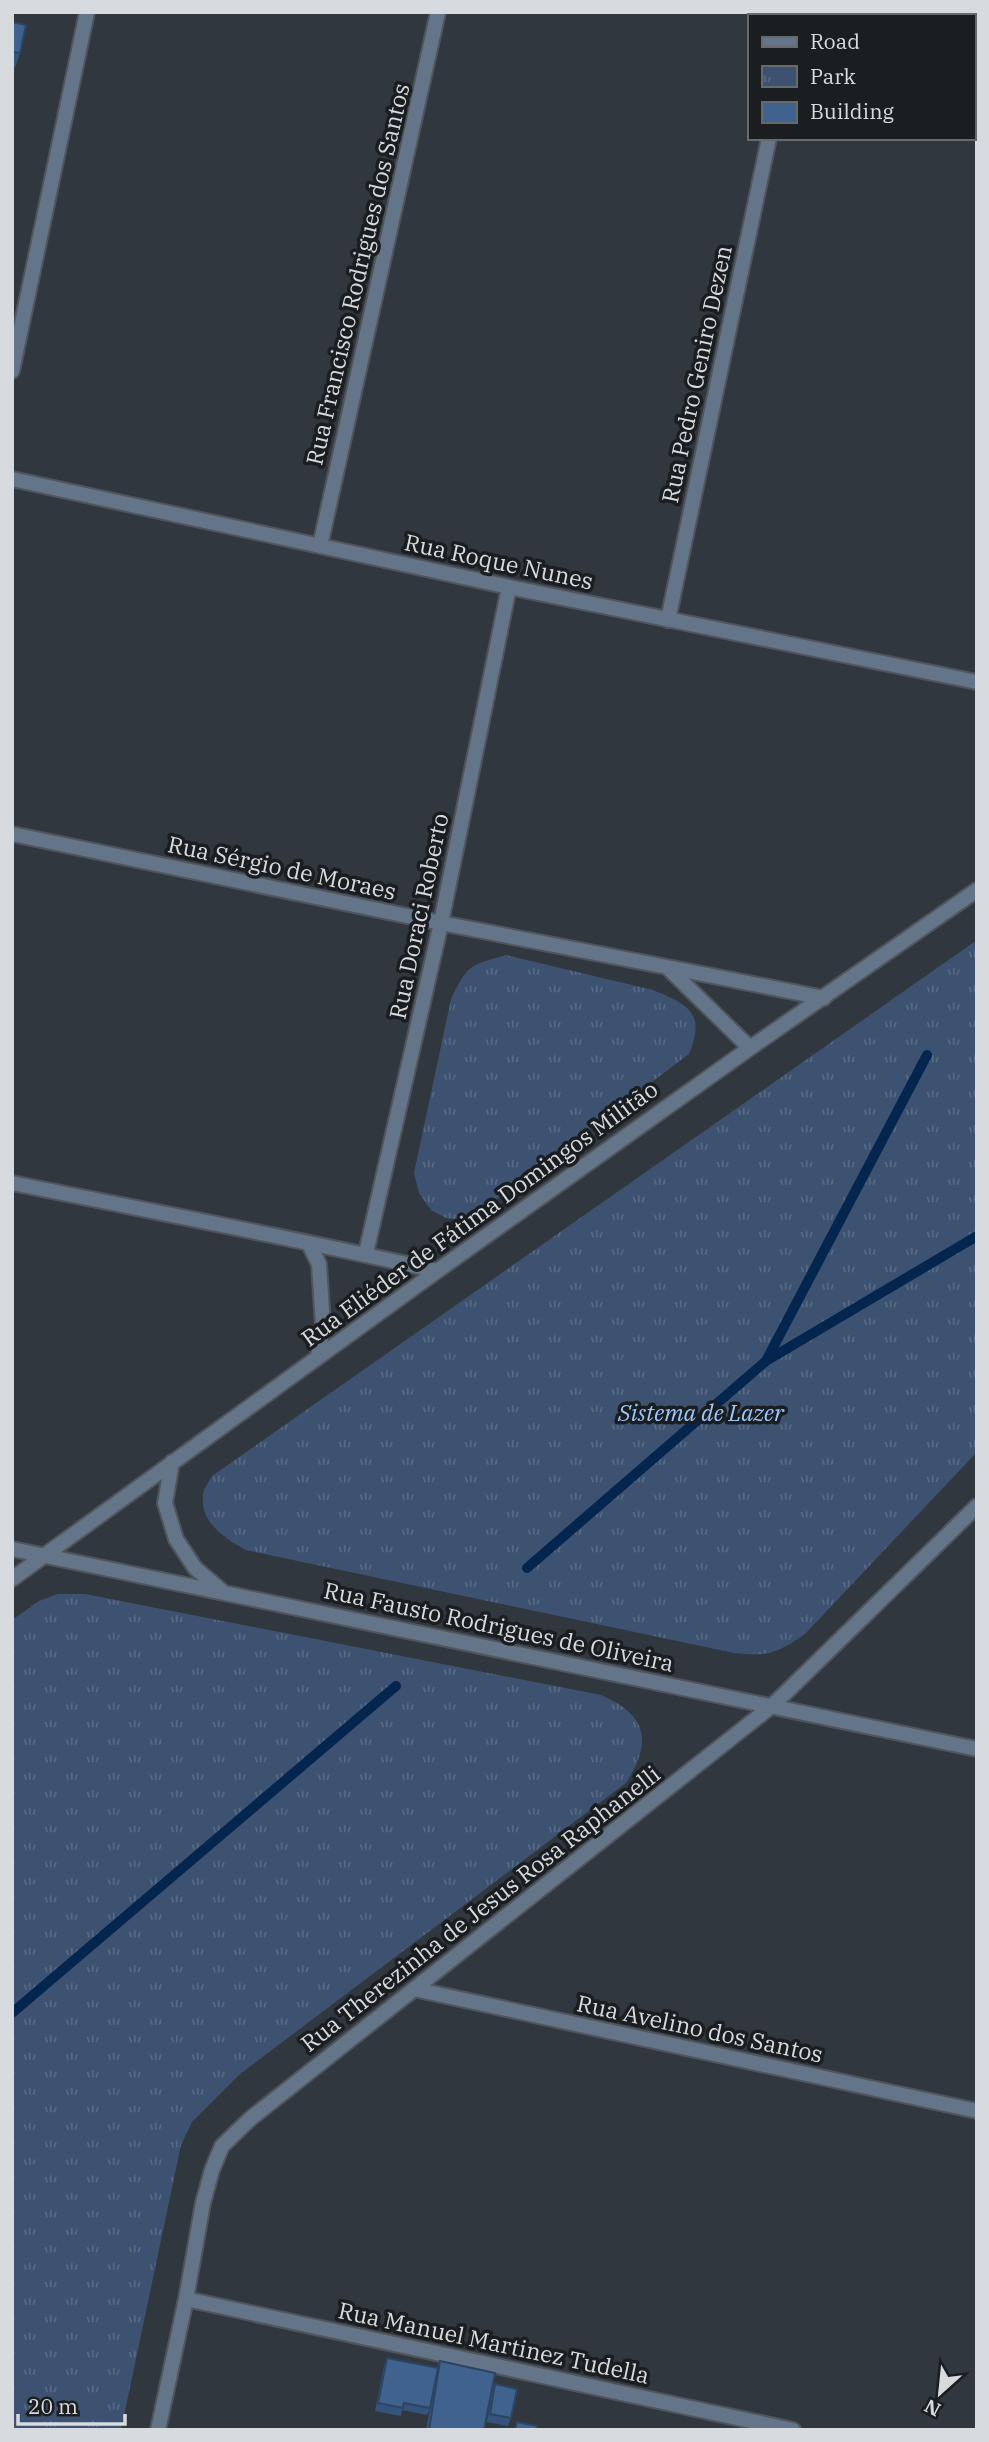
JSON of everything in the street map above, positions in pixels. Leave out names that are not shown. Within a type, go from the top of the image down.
[{"type":"street","points":[[12,371],[87,12]]},
{"type":"street","name":"Rua Francisco Rodrigues dos Santos","points":[[320,546],[438,12]]},
{"type":"street","name":"Rua Pedro Geniro Dezen","points":[[668,620],[769,140]]},
{"type":"street","name":"Rua Roque Nunes","points":[[12,479],[509,587],[977,682]]},
{"type":"street","name":"Rua Doraci Roberto","points":[[366,1253],[441,923],[509,587]]},
{"type":"street","name":"Rua Sérgio de Moraes","points":[[12,834],[441,923],[824,998]]},
{"type":"street","name":"Rua Eliéder de Fátima Domingos Militão","points":[[12,1578],[317,1356],[977,890]]},
{"type":"street","points":[[667,967],[750,1048]]},
{"type":"street","points":[[12,1183],[309,1244],[366,1253],[437,1271]]},
{"type":"street","points":[[309,1244],[319,1264],[323,1326],[317,1356]]},
{"type":"street","points":[[172,1462],[165,1503],[176,1539],[195,1568],[223,1592]]},
{"type":"street","name":"Rua Therezinha de Jesus Rosa Raphanelli","points":[[158,2430],[203,2203],[222,2146],[250,2119],[773,1705],[977,1506]]},
{"type":"street","name":"Rua Fausto Rodrigues de Oliveira","points":[[12,1549],[977,1749]]},
{"type":"street","name":"Rua Avelino dos Santos","points":[[414,1989],[977,2111]]},
{"type":"street","name":"Rua Manuel Martinez Tudella","points":[[186,2299],[793,2430]]},
{"type":"green space","name":"Sistema de Lazer","points":[[977,940],[977,1452],[805,1634],[772,1652],[734,1653],[246,1550],[230,1541],[210,1522],[203,1506],[203,1496],[212,1476]]},
{"type":"green space","points":[[506,955],[666,995],[691,1012],[696,1029],[694,1040],[689,1054],[490,1204],[465,1220],[446,1218],[431,1210],[419,1193],[414,1173],[451,999],[462,978],[471,968]]},
{"type":"green space","points":[[58,1594],[85,1594],[601,1695],[628,1711],[641,1731],[642,1742],[635,1768],[626,1783],[240,2074],[192,2122],[181,2145],[121,2430],[12,2430],[12,1620],[39,1601]]},
{"type":"building","points":[[12,22],[26,25],[20,53],[12,52]]},
{"type":"building","points":[[387,2358],[438,2368],[430,2408],[404,2403],[403,2408],[378,2403]]},
{"type":"building","points":[[440,2361],[495,2373],[484,2430],[429,2430]]},
{"type":"building","points":[[495,2384],[517,2389],[511,2418],[490,2414]]},
{"type":"building","points":[[517,2422],[537,2426],[536,2430],[515,2430]]},
{"type":"waterway","points":[[767,1359],[927,1055]]},
{"type":"waterway","points":[[527,1568],[766,1361],[977,1236]]},
{"type":"waterway","points":[[12,2013],[396,1686]]}]
